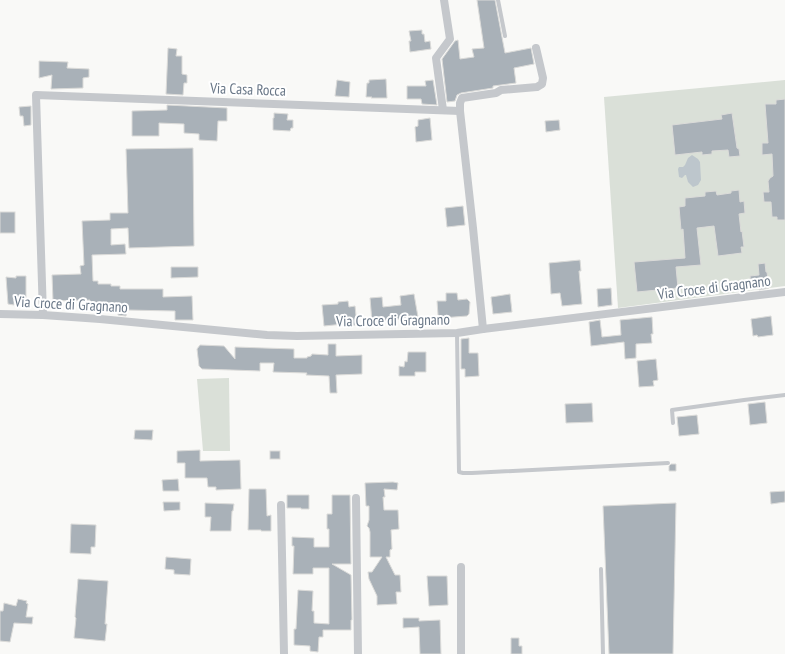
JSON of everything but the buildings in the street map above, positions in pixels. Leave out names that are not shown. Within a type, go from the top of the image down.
[{"type":"street","points":[[443,110],[436,58],[450,39],[444,0]]},
{"type":"street","points":[[483,329],[460,103],[462,98],[496,94],[502,90],[537,87],[542,84],[543,78],[536,48]]},
{"type":"street","name":"Via Casa Rocca","points":[[43,315],[36,95],[460,111]]},
{"type":"street","name":"Via Croce di Gragnano","points":[[0,314],[100,319],[267,335],[297,336],[457,333],[785,292]]},
{"type":"street","points":[[356,498],[358,654]]},
{"type":"street","points":[[281,505],[284,654]]},
{"type":"street","points":[[461,566],[462,654]]},
{"type":"lane","points":[[498,0],[505,36]]},
{"type":"lane","points":[[457,333],[459,472],[472,473],[668,463]]},
{"type":"lane","points":[[673,423],[672,410],[785,395]]},
{"type":"lane","points":[[601,569],[603,654]]},
{"type":"shaded area","points":[[785,80],[785,286],[618,308],[604,97]]},
{"type":"shaded area","points":[[692,155],[700,162],[701,180],[698,185],[693,187],[688,182],[686,175],[682,178],[679,177],[678,169],[679,167],[683,167],[685,165],[688,158]]},
{"type":"shaded area","points":[[229,378],[230,451],[203,451],[197,379]]}]
